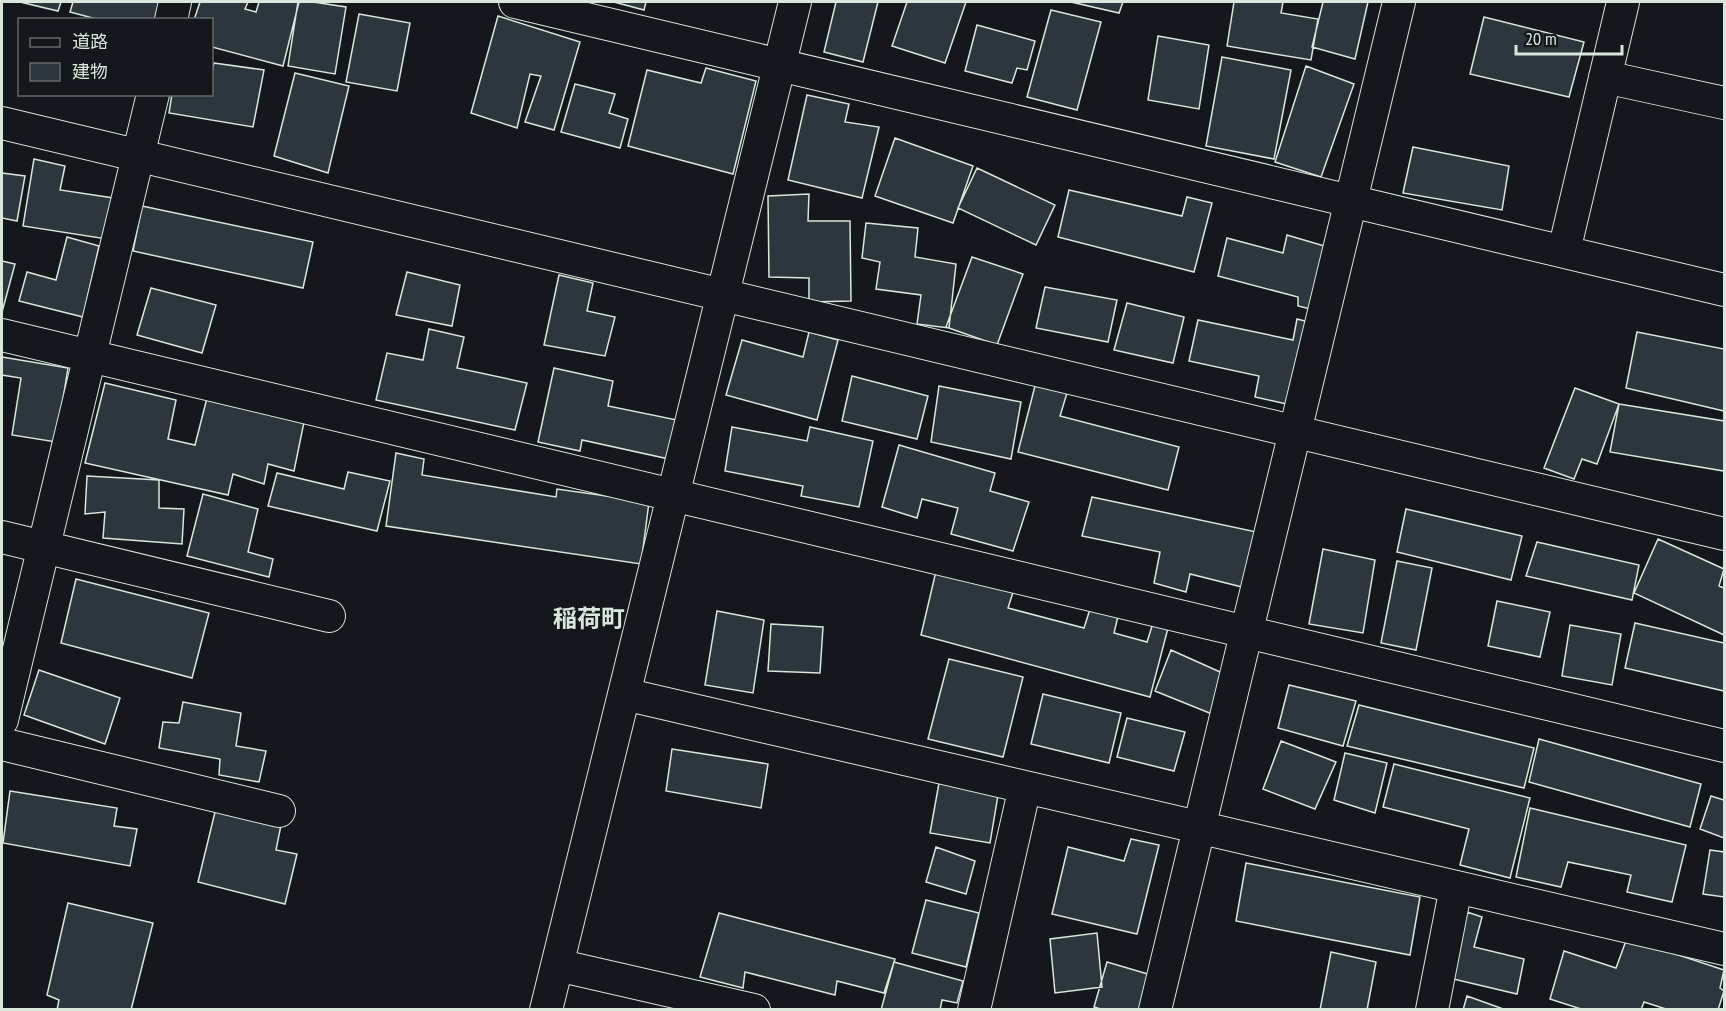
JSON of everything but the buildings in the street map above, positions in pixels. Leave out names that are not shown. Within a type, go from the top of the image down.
[{"type":"street","points":[[171,18],[175,2]]},
{"type":"street","points":[[515,2],[1725,290]]},
{"type":"street","points":[[546,1010],[795,2]]},
{"type":"street","points":[[1155,1010],[1399,2]]},
{"type":"street","points":[[1564,252],[1623,2]]},
{"type":"street","points":[[1605,77],[1725,103]]},
{"type":"street","points":[[2,720],[153,96]]},
{"type":"street","points":[[2,123],[1725,534]]},
{"type":"street","points":[[2,335],[1725,746]]},
{"type":"street","points":[[2,537],[329,616]]},
{"type":"street","points":[[624,694],[1725,949]]},
{"type":"street","points":[[2,744],[279,811]]},
{"type":"street","points":[[974,1010],[1025,787]]},
{"type":"street","points":[[1432,1010],[1456,887]]},
{"type":"street","points":[[557,965],[754,1010]]},
{"type":"district","name":"稲荷町","points":[[589,619]]}]
